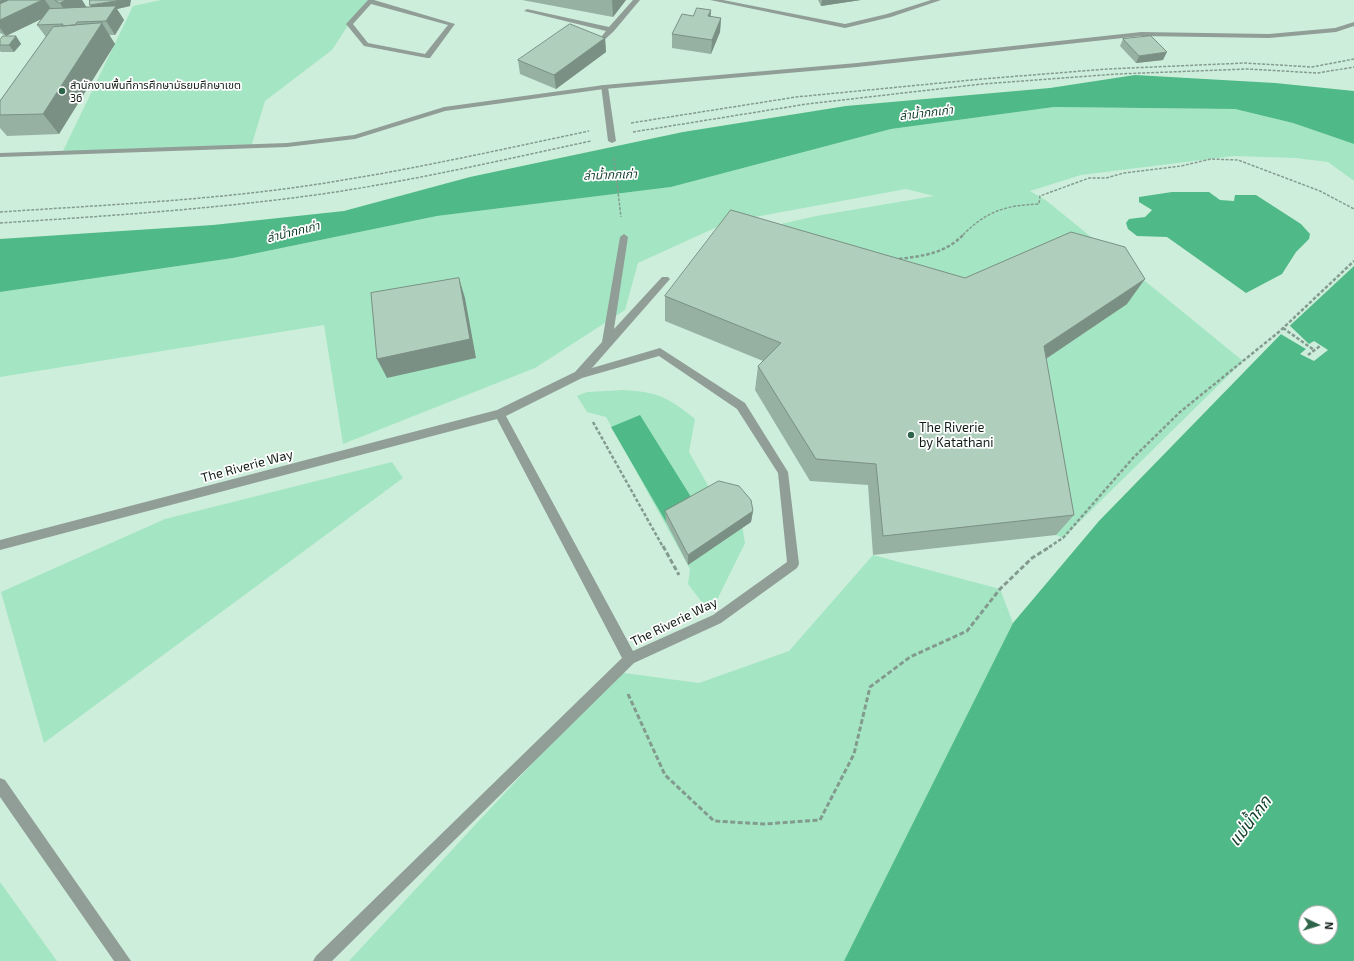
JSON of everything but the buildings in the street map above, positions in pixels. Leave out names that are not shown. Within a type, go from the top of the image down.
[{"type":"street","points":[[600,42],[637,0]]},
{"type":"street","points":[[713,0],[845,26],[889,16],[938,0]]},
{"type":"street","points":[[370,1],[377,4],[452,24],[427,56],[366,45],[348,24],[370,1]]},
{"type":"street","points":[[527,11],[612,30]]},
{"type":"street","points":[[0,156],[287,146],[355,137],[444,108],[604,87],[857,65],[1141,34],[1269,36],[1336,30],[1354,24]]},
{"type":"street","points":[[604,87],[612,138]]},
{"type":"street","points":[[607,344],[624,237]]},
{"type":"street","points":[[579,375],[665,279]]},
{"type":"street","name":"The Riverie Way","points":[[0,544],[500,414],[579,375],[660,352],[742,406],[783,472],[793,564],[717,619],[630,659],[500,414]]},
{"type":"street","points":[[321,961],[630,659]]},
{"type":"street","points":[[0,785],[123,961]]},
{"type":"path","points":[[0,212],[184,199],[318,184],[452,160],[610,126],[796,97],[974,79],[1107,69],[1245,63],[1312,67],[1354,59]]},
{"type":"path","points":[[0,224],[168,212],[322,194],[465,169],[612,138],[807,104],[982,84],[1117,74],[1247,69],[1318,73],[1354,67]]},
{"type":"path","points":[[612,138],[624,237]]},
{"type":"path","points":[[892,258],[900,260],[929,255],[952,245],[969,229],[999,208],[1014,205],[1039,204],[1040,196],[1090,178],[1106,178],[1124,173],[1181,166],[1211,159],[1238,160],[1320,191],[1354,210]]},
{"type":"path","points":[[617,672],[641,720],[665,775],[714,820],[764,824],[820,820],[854,754],[870,687],[910,657],[967,631],[1000,589],[1032,558],[1063,538],[1133,458],[1180,412],[1283,328],[1354,261]]},
{"type":"path","points":[[1283,328],[1314,350]]},
{"type":"path","points":[[1308,355],[1320,346]]},
{"type":"path","points":[[593,422],[678,575]]},
{"type":"shaded area","points":[[161,0],[369,0],[349,24],[332,50],[265,101],[251,147],[62,153],[133,6]]},
{"type":"shaded area","points":[[1054,107],[1235,109],[1293,123],[1354,144],[1354,181],[1328,162],[1295,158],[1234,156],[1081,175],[1030,191],[1047,201],[1243,361],[1063,538],[1056,535],[954,303],[729,236],[816,216],[934,196],[906,189],[728,222],[638,263],[625,310],[535,368],[343,444],[324,325],[0,377],[0,292],[233,258],[437,216],[671,187],[891,129]]},
{"type":"shaded area","points":[[623,390],[645,392],[662,397],[677,405],[695,419],[689,452],[710,489],[740,512],[745,543],[716,602],[707,609],[688,584],[690,569],[606,417],[587,412],[577,396],[587,392]]},
{"type":"shaded area","points":[[392,462],[403,478],[44,743],[1,592],[165,519]]},
{"type":"shaded area","points":[[873,555],[1000,589],[1013,623],[844,961],[349,961],[617,672],[699,683],[789,651]]},
{"type":"shaded area","points":[[0,882],[57,961],[0,961]]},
{"type":"water","name":"ลำน้ำกกเก่า","points":[[1135,75],[1275,83],[1354,91],[1354,144],[1293,123],[1235,109],[1054,107],[891,129],[671,187],[437,216],[233,258],[0,292],[0,239],[213,225],[344,211],[470,177],[683,132],[846,106],[1050,88]]},
{"type":"water","points":[[1172,192],[1209,192],[1220,200],[1234,201],[1235,195],[1256,195],[1301,224],[1310,234],[1309,239],[1296,252],[1282,274],[1246,293],[1167,237],[1137,236],[1128,229],[1126,223],[1129,219],[1145,217],[1152,210],[1139,202],[1139,197]]},
{"type":"water","name":"แม่น้ำกก","points":[[1354,266],[1354,961],[844,961],[1013,623],[1099,521],[1282,333]]},
{"type":"water","points":[[640,415],[696,505],[666,522],[611,427]]},
{"type":"pier","points":[[1288,324],[1309,344],[1314,341],[1328,350],[1314,361],[1300,354],[1306,349],[1279,333]]},
{"type":"place","name":"สำนักงานพื้นที่การศึกษามัธยมศึกษาเขต 36","points":[[62,91]]},
{"type":"place","name":"The Riverie by Katathani","points":[[911,435]]}]
